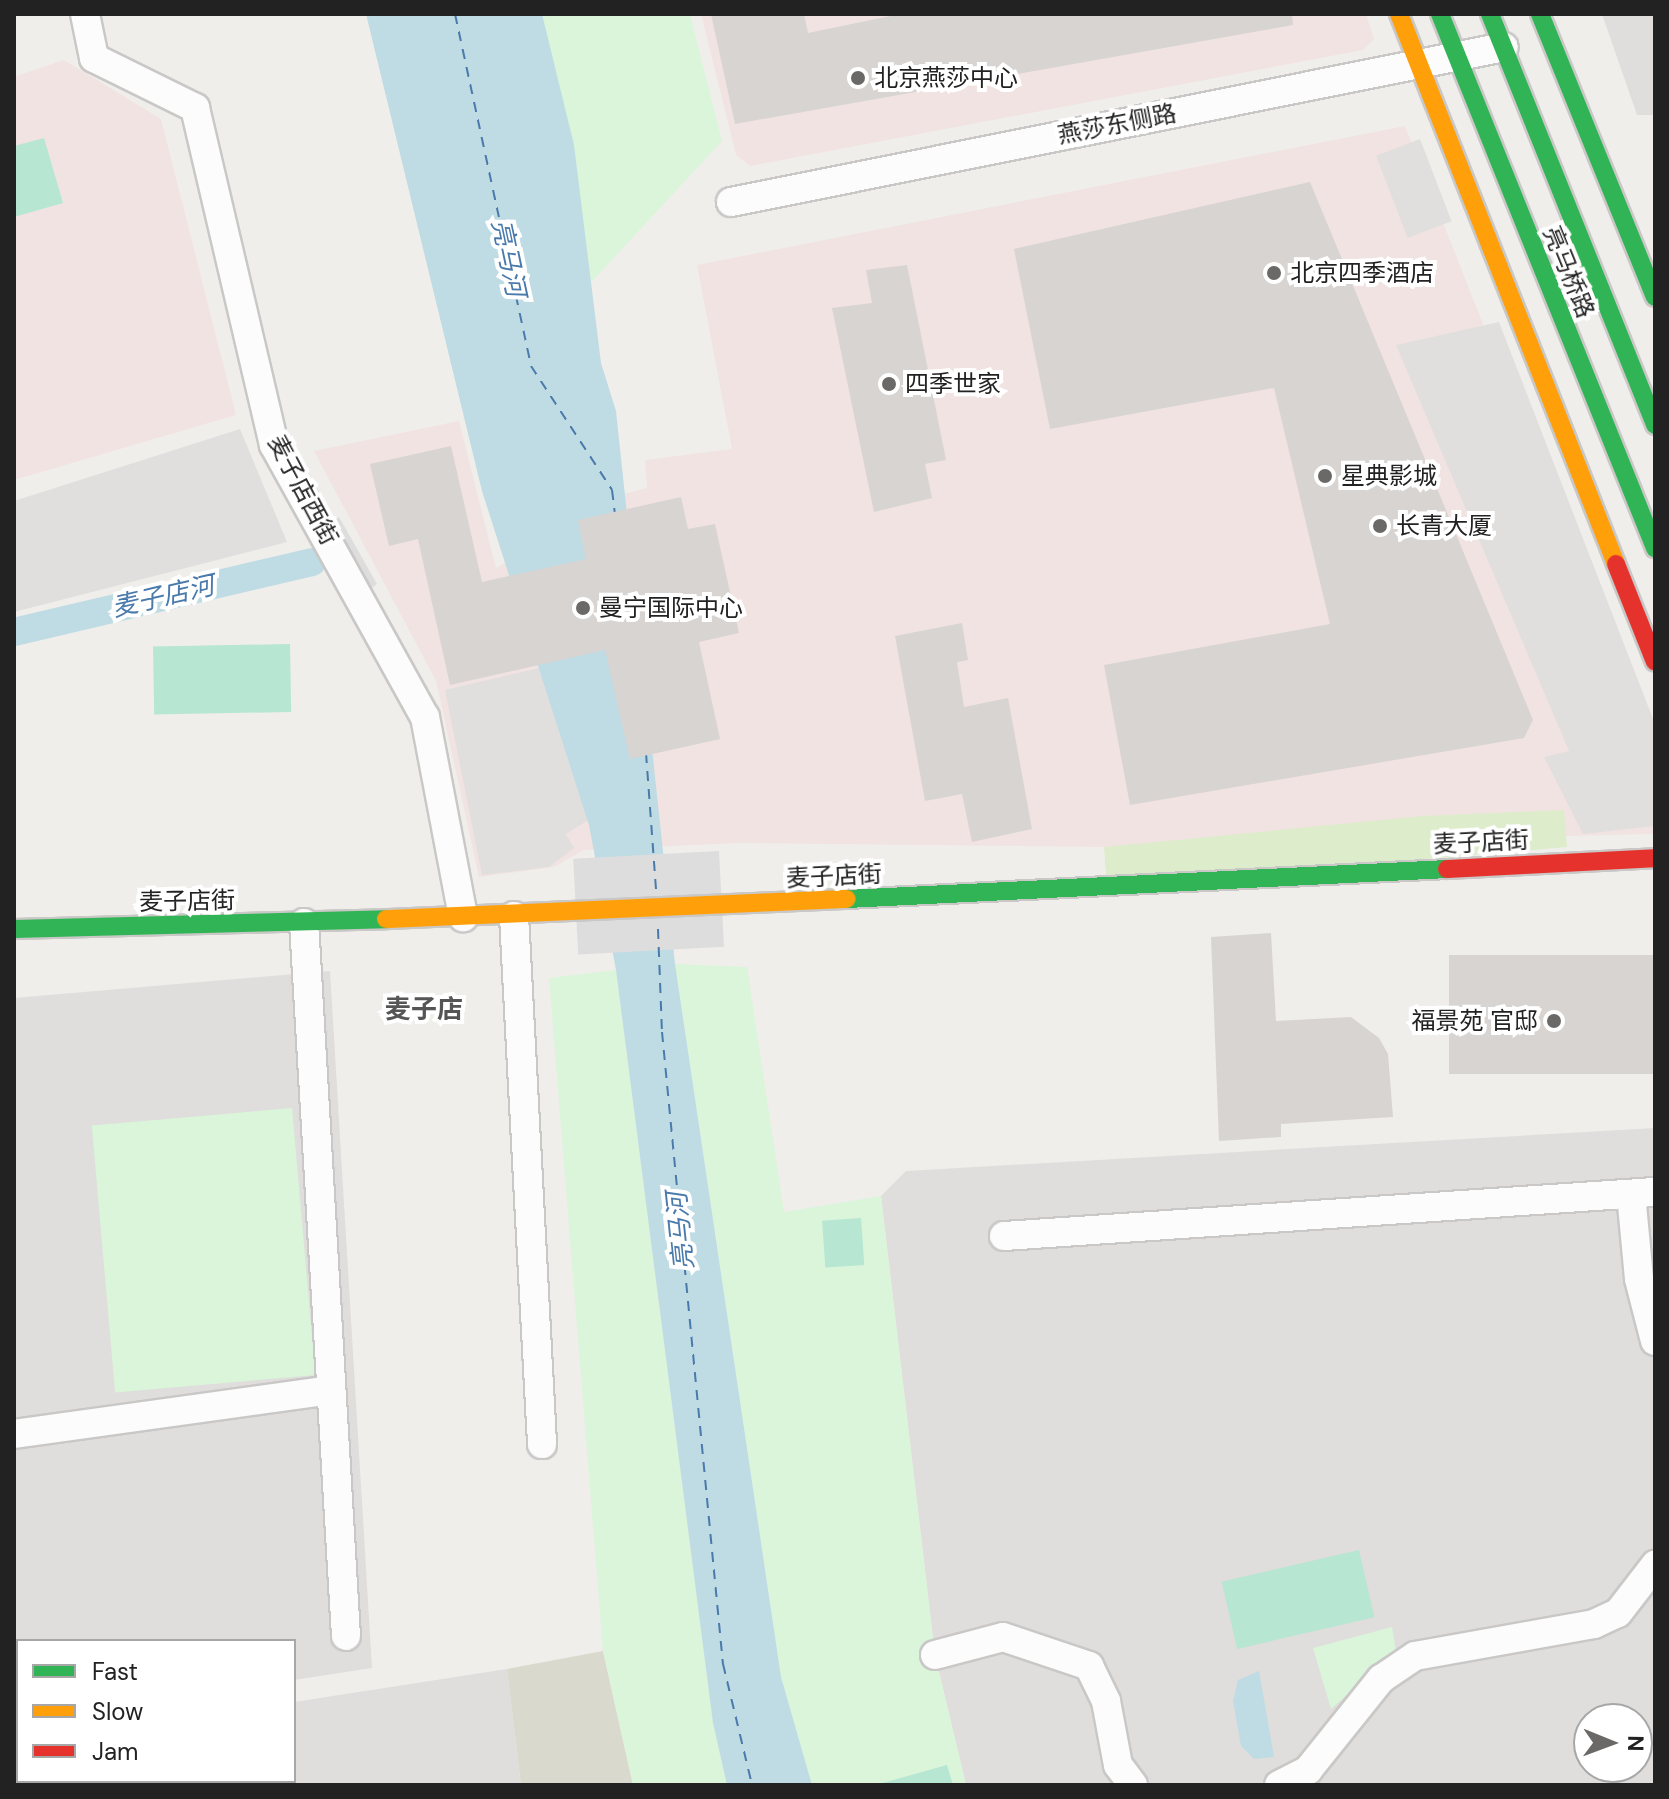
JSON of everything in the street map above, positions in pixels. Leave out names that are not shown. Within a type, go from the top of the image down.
[{"type":"street","name":"麦子店西街","points":[[85,14],[94,58],[195,108],[274,445],[425,717],[463,917]]},
{"type":"street","points":[[1399,14],[1655,662]]},
{"type":"street","name":"亮马桥路","points":[[1440,14],[1655,548]]},
{"type":"street","name":"亮马桥路","points":[[1490,14],[1655,425]]},
{"type":"street","points":[[1540,14],[1655,297]]},
{"type":"street","name":"燕莎东侧路","points":[[731,202],[1504,47]]},
{"type":"street","name":"麦子店街","points":[[14,929],[514,916],[1655,858]]},
{"type":"street","points":[[514,916],[542,1444]]},
{"type":"street","points":[[304,923],[346,1636]]},
{"type":"street","points":[[1004,1236],[1643,1193],[1639,1279],[1655,1341]]},
{"type":"street","points":[[14,1434],[331,1390]]},
{"type":"street","points":[[1279,1785],[1308,1770],[1381,1679],[1415,1656],[1594,1624],[1618,1613],[1655,1565]]},
{"type":"street","points":[[935,1655],[1003,1637],[1089,1666],[1106,1701],[1118,1765],[1133,1785]]},
{"type":"shaded area","points":[[701,14],[1366,14],[1374,39],[1363,50],[750,166],[736,155]]},
{"type":"shaded area","points":[[1602,14],[1655,14],[1655,115],[1637,115]]},
{"type":"shaded area","points":[[64,60],[161,119],[236,415],[14,480],[14,77]]},
{"type":"shaded area","points":[[1405,126],[1655,761],[1655,834],[1104,847],[738,843],[584,850],[554,867],[479,877],[436,681],[314,451],[459,421],[496,568],[529,549],[532,517],[647,488],[645,460],[732,449],[697,265]]},
{"type":"shaded area","points":[[1420,139],[1452,221],[1408,238],[1376,156]]},
{"type":"shaded area","points":[[1499,322],[1655,724],[1655,826],[1583,834],[1544,757],[1569,751],[1396,345]]},
{"type":"shaded area","points":[[240,429],[287,542],[14,612],[14,501]]},
{"type":"shaded area","points":[[569,661],[601,812],[566,834],[574,848],[549,867],[482,875],[445,690]]},
{"type":"shaded area","points":[[330,971],[372,1668],[296,1680],[296,1639],[16,1639],[14,1725],[14,998]]},
{"type":"shaded area","points":[[1655,1128],[1655,1785],[966,1785],[935,1655],[881,1196],[906,1171]]},
{"type":"shaded area","points":[[603,1651],[633,1785],[521,1785],[507,1669]]},
{"type":"shaded area","points":[[507,1669],[521,1785],[14,1785],[16,1766],[16,1783],[296,1783],[296,1702]]},
{"type":"green space","points":[[537,14],[690,14],[722,141],[584,290]]},
{"type":"green space","points":[[44,138],[63,203],[14,217],[14,146]]},
{"type":"green space","points":[[290,644],[291,712],[154,714],[153,646]]},
{"type":"green space","points":[[1564,810],[1567,847],[1107,886],[1104,847],[1423,816]]},
{"type":"green space","points":[[675,964],[747,967],[784,1212],[881,1196],[935,1655],[966,1785],[812,1785],[781,1677]]},
{"type":"green space","points":[[616,970],[713,1723],[727,1785],[633,1785],[603,1651],[549,978]]},
{"type":"green space","points":[[292,1108],[315,1375],[115,1392],[92,1126]]},
{"type":"green space","points":[[861,1218],[864,1265],[825,1268],[822,1221]]},
{"type":"green space","points":[[1359,1550],[1375,1617],[1237,1649],[1222,1582]]},
{"type":"green space","points":[[1392,1627],[1396,1651],[1331,1709],[1313,1648]]},
{"type":"green space","points":[[947,1765],[953,1785],[879,1785],[879,1784]]},
{"type":"water","name":"亮马河","points":[[366,14],[542,14],[574,145],[601,363],[616,411],[675,964],[781,1677],[812,1785],[727,1785],[713,1723],[616,970],[589,825],[482,491]]},
{"type":"water","points":[[1259,1671],[1274,1757],[1254,1759],[1241,1746],[1233,1701],[1238,1680]]},
{"type":"pier","points":[[339,517],[377,584],[346,608],[308,537]]},
{"type":"pier","points":[[719,851],[724,947],[578,955],[573,859]]},
{"type":"building","name":"北京燕莎中心","points":[[711,14],[804,14],[808,33],[900,14],[1292,14],[1293,25],[735,124]]},
{"type":"building","name":"长青大厦","points":[[1310,182],[1533,720],[1524,738],[1130,805],[1104,665],[1330,624],[1274,388],[1050,429],[1014,249]]},
{"type":"building","name":"四季世家","points":[[907,265],[946,460],[925,464],[932,498],[874,512],[832,308],[872,303],[866,270]]},
{"type":"building","name":"曼宁国际中心","points":[[451,446],[482,582],[586,559],[578,520],[681,497],[688,529],[715,524],[739,633],[699,642],[720,739],[630,759],[605,650],[450,685],[418,539],[389,546],[370,464]]},
{"type":"building","points":[[962,623],[968,660],[957,662],[964,707],[1008,698],[1032,829],[972,842],[962,794],[925,801],[895,636]]},
{"type":"building","points":[[1271,933],[1276,1021],[1351,1017],[1379,1038],[1388,1054],[1393,1117],[1281,1124],[1281,1137],[1219,1141],[1211,937]]},
{"type":"building","name":"福景苑 官邸","points":[[1449,955],[1655,955],[1655,1074],[1449,1074]]},
{"type":"waterway","name":"麦子店河","points":[[14,632],[312,562]]},
{"type":"ferry route","points":[[455,14],[531,366],[612,490],[615,513]]},
{"type":"ferry route","points":[[646,753],[656,890]]},
{"type":"ferry route","points":[[658,929],[662,1032],[723,1664],[752,1785]]},
{"type":"traffic: fast","points":[[1440,14],[1655,548]]},
{"type":"traffic: fast","points":[[1490,14],[1655,425]]},
{"type":"traffic: fast","points":[[1540,14],[1655,297]]},
{"type":"traffic: fast","points":[[847,899],[1447,869]]},
{"type":"traffic: fast","points":[[14,929],[386,919]]},
{"type":"traffic: slow","points":[[1399,14],[1616,564]]},
{"type":"traffic: slow","points":[[386,919],[847,899]]},
{"type":"traffic: jam","points":[[1616,564],[1655,662]]},
{"type":"traffic: jam","points":[[1447,869],[1655,858]]},
{"type":"place","name":"北京燕莎中心","points":[[858,78]]},
{"type":"place","name":"北京四季酒店","points":[[1274,273]]},
{"type":"place","name":"四季世家","points":[[889,384]]},
{"type":"place","name":"星典影城","points":[[1325,476]]},
{"type":"place","name":"长青大厦","points":[[1380,526]]},
{"type":"place","name":"曼宁国际中心","points":[[583,608]]},
{"type":"place","name":"福景苑 官邸","points":[[1554,1021]]},
{"type":"district","name":"麦子店","points":[[424,1010]]}]
